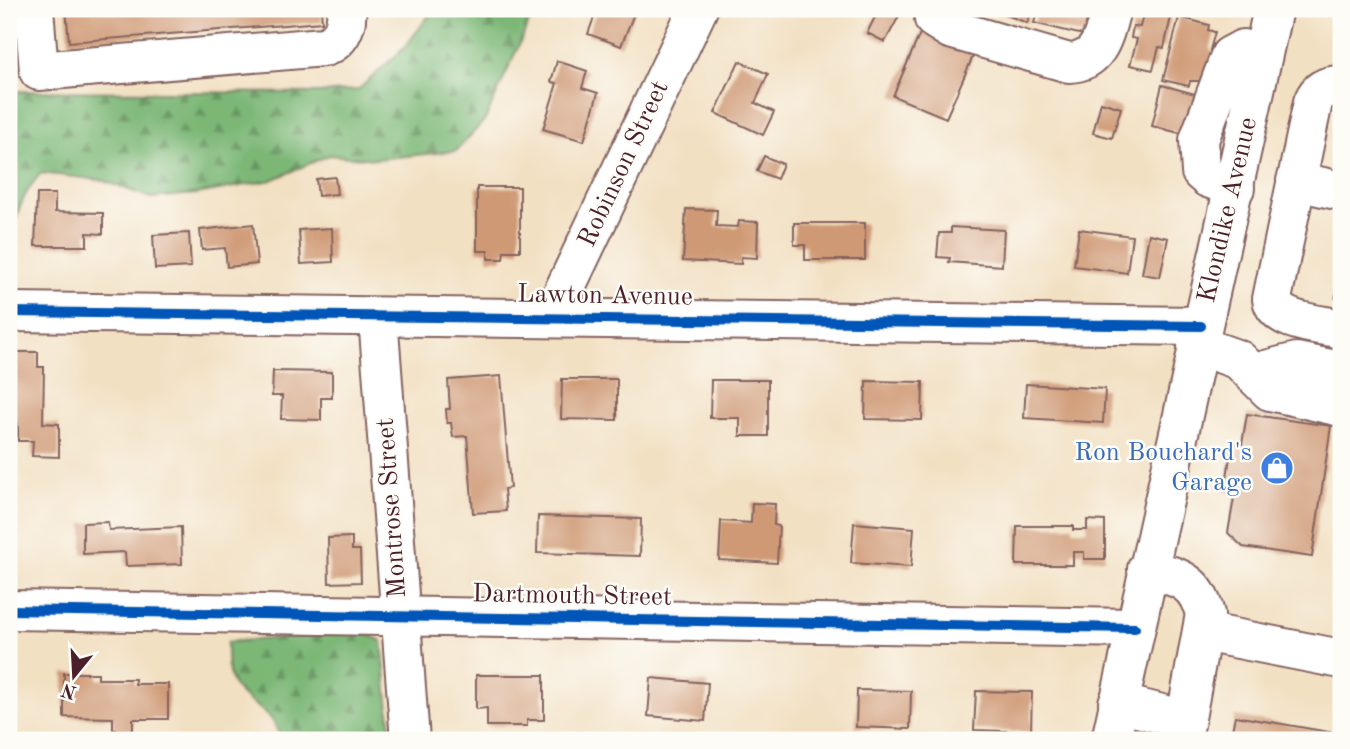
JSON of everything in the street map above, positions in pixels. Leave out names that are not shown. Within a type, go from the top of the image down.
[{"type":"street","points":[[34,9],[39,71],[324,47],[334,44],[340,36],[345,27],[346,9]]},
{"type":"street","name":"Robinson Street","points":[[551,318],[698,9]]},
{"type":"street","points":[[934,9],[934,19],[950,29],[1069,63],[1080,62],[1095,52],[1101,43],[1111,9]]},
{"type":"street","name":"Klondike Avenue","points":[[1111,740],[1273,9]]},
{"type":"street","points":[[1341,85],[1316,94],[1273,288],[1273,305],[1285,316],[1341,329]]},
{"type":"street","points":[[1296,181],[1341,191]]},
{"type":"street","name":"Lawton Avenue","points":[[9,312],[551,318],[1199,336],[1239,360],[1265,386],[1277,393],[1341,408]]},
{"type":"street","name":"Montrose Street","points":[[378,317],[410,740]]},
{"type":"street","points":[[1254,373],[1297,362],[1341,371]]},
{"type":"street","points":[[1118,703],[1184,730],[1205,614],[1201,598],[1191,585],[1181,578],[1147,569]]},
{"type":"street","name":"Dartmouth Street","points":[[9,610],[1135,628]]},
{"type":"street","points":[[1203,632],[1341,659]]},
{"type":"green space","points":[[434,9],[535,9],[485,120],[456,151],[376,159],[329,155],[272,180],[196,194],[151,198],[101,180],[41,173],[22,201],[17,215],[12,261],[14,294],[9,295],[9,91],[319,93],[358,90],[404,48]]},
{"type":"green space","points":[[362,632],[382,641],[392,740],[281,740],[278,729],[268,715],[244,697],[231,680],[227,642]]},
{"type":"building","points":[[66,9],[321,9],[322,22],[69,42]]},
{"type":"building","points":[[597,9],[636,9],[621,46],[588,34]]},
{"type":"building","points":[[879,9],[899,16],[885,42],[867,33]]},
{"type":"building","points":[[946,9],[985,9],[978,25]]},
{"type":"building","points":[[991,9],[1032,9],[1027,23]]},
{"type":"building","points":[[1038,9],[1096,9],[1095,38],[1034,23]]},
{"type":"building","points":[[1144,10],[1171,17],[1164,48],[1159,47],[1153,70],[1130,65],[1137,39],[1131,38],[1133,26],[1140,27]]},
{"type":"building","points":[[1179,17],[1209,25],[1208,30],[1215,32],[1207,81],[1190,81],[1189,86],[1163,80]]},
{"type":"building","points":[[921,31],[974,54],[946,118],[893,96]]},
{"type":"building","points":[[557,61],[587,71],[582,88],[598,93],[584,141],[543,129],[557,83],[551,82]]},
{"type":"building","points":[[739,61],[768,74],[755,103],[774,112],[763,135],[715,113]]},
{"type":"building","points":[[1162,85],[1202,96],[1191,136],[1152,126]]},
{"type":"building","points":[[1101,102],[1121,108],[1112,138],[1093,133]]},
{"type":"building","points":[[764,156],[783,164],[777,179],[757,171]]},
{"type":"building","points":[[335,177],[337,194],[318,196],[316,179]]},
{"type":"building","points":[[477,187],[520,187],[520,251],[504,251],[503,259],[488,259],[488,251],[477,251]]},
{"type":"building","points":[[37,194],[55,194],[55,212],[103,213],[103,234],[87,233],[87,246],[35,246]]},
{"type":"building","points":[[686,209],[717,210],[716,226],[738,227],[739,221],[758,222],[757,258],[741,257],[741,264],[683,261]]},
{"type":"building","points":[[794,223],[865,223],[865,260],[805,260],[805,245],[794,245]]},
{"type":"building","points":[[253,224],[257,264],[227,267],[225,248],[202,250],[200,230]]},
{"type":"building","points":[[951,227],[1004,230],[1002,266],[949,262],[950,258],[937,257],[939,233],[951,233]]},
{"type":"building","points":[[332,228],[333,262],[301,264],[299,230]]},
{"type":"building","points":[[1079,229],[1132,236],[1127,273],[1074,266]]},
{"type":"building","points":[[189,233],[191,267],[155,269],[153,235]]},
{"type":"building","points":[[1149,234],[1168,238],[1160,277],[1142,274]]},
{"type":"building","points":[[1341,273],[1341,300],[1335,298]]},
{"type":"building","points":[[9,352],[38,352],[38,367],[44,367],[43,423],[59,424],[59,457],[32,456],[33,441],[18,441],[18,424],[9,423]]},
{"type":"building","points":[[273,371],[332,372],[332,398],[321,398],[321,420],[281,419],[282,396],[272,396]]},
{"type":"building","points":[[501,376],[510,488],[504,489],[506,511],[473,513],[467,436],[453,437],[451,423],[447,423],[446,409],[450,409],[448,380]]},
{"type":"building","points":[[562,379],[617,379],[617,420],[561,419]]},
{"type":"building","points":[[711,380],[768,380],[768,436],[740,436],[740,418],[710,418]]},
{"type":"building","points":[[866,381],[923,382],[922,420],[865,419]]},
{"type":"building","points":[[1026,384],[1105,389],[1103,423],[1024,418]]},
{"type":"building","name":"Ron Bouchard's Garage","points":[[1247,414],[1331,426],[1312,557],[1243,547],[1228,533],[1235,492],[1225,491],[1232,443],[1242,444]]},
{"type":"building","points":[[752,503],[775,504],[774,525],[779,526],[777,563],[719,560],[721,521],[751,523]]},
{"type":"building","points":[[538,516],[641,519],[640,556],[537,553]]},
{"type":"building","points":[[1087,520],[1105,521],[1105,559],[1084,559],[1084,552],[1073,552],[1073,565],[1016,565],[1017,526],[1073,526],[1073,530],[1087,530]]},
{"type":"building","points":[[108,522],[109,530],[181,527],[182,564],[126,566],[125,552],[83,554],[83,523]]},
{"type":"building","points":[[854,523],[914,528],[911,567],[851,563]]},
{"type":"building","points":[[352,537],[352,550],[360,550],[361,582],[329,583],[328,538]]},
{"type":"building","points":[[64,673],[98,673],[98,679],[135,679],[135,684],[168,684],[168,719],[133,719],[133,730],[113,730],[113,718],[64,717]]},
{"type":"building","points":[[476,675],[544,675],[544,720],[527,720],[527,726],[487,726],[487,708],[476,709]]},
{"type":"building","points":[[651,678],[708,683],[705,721],[648,716]]},
{"type":"building","points":[[857,690],[911,691],[910,729],[856,727]]},
{"type":"building","points":[[976,691],[1032,692],[1031,732],[974,730]]},
{"type":"building","points":[[1235,716],[1341,734],[1341,740],[1230,740]]},
{"type":"cycle path","points":[[9,312],[1201,326]]},
{"type":"cycle path","points":[[9,610],[1135,628]]},
{"type":"place","name":"Ron Bouchard's Garage","points":[[1277,468]]}]
